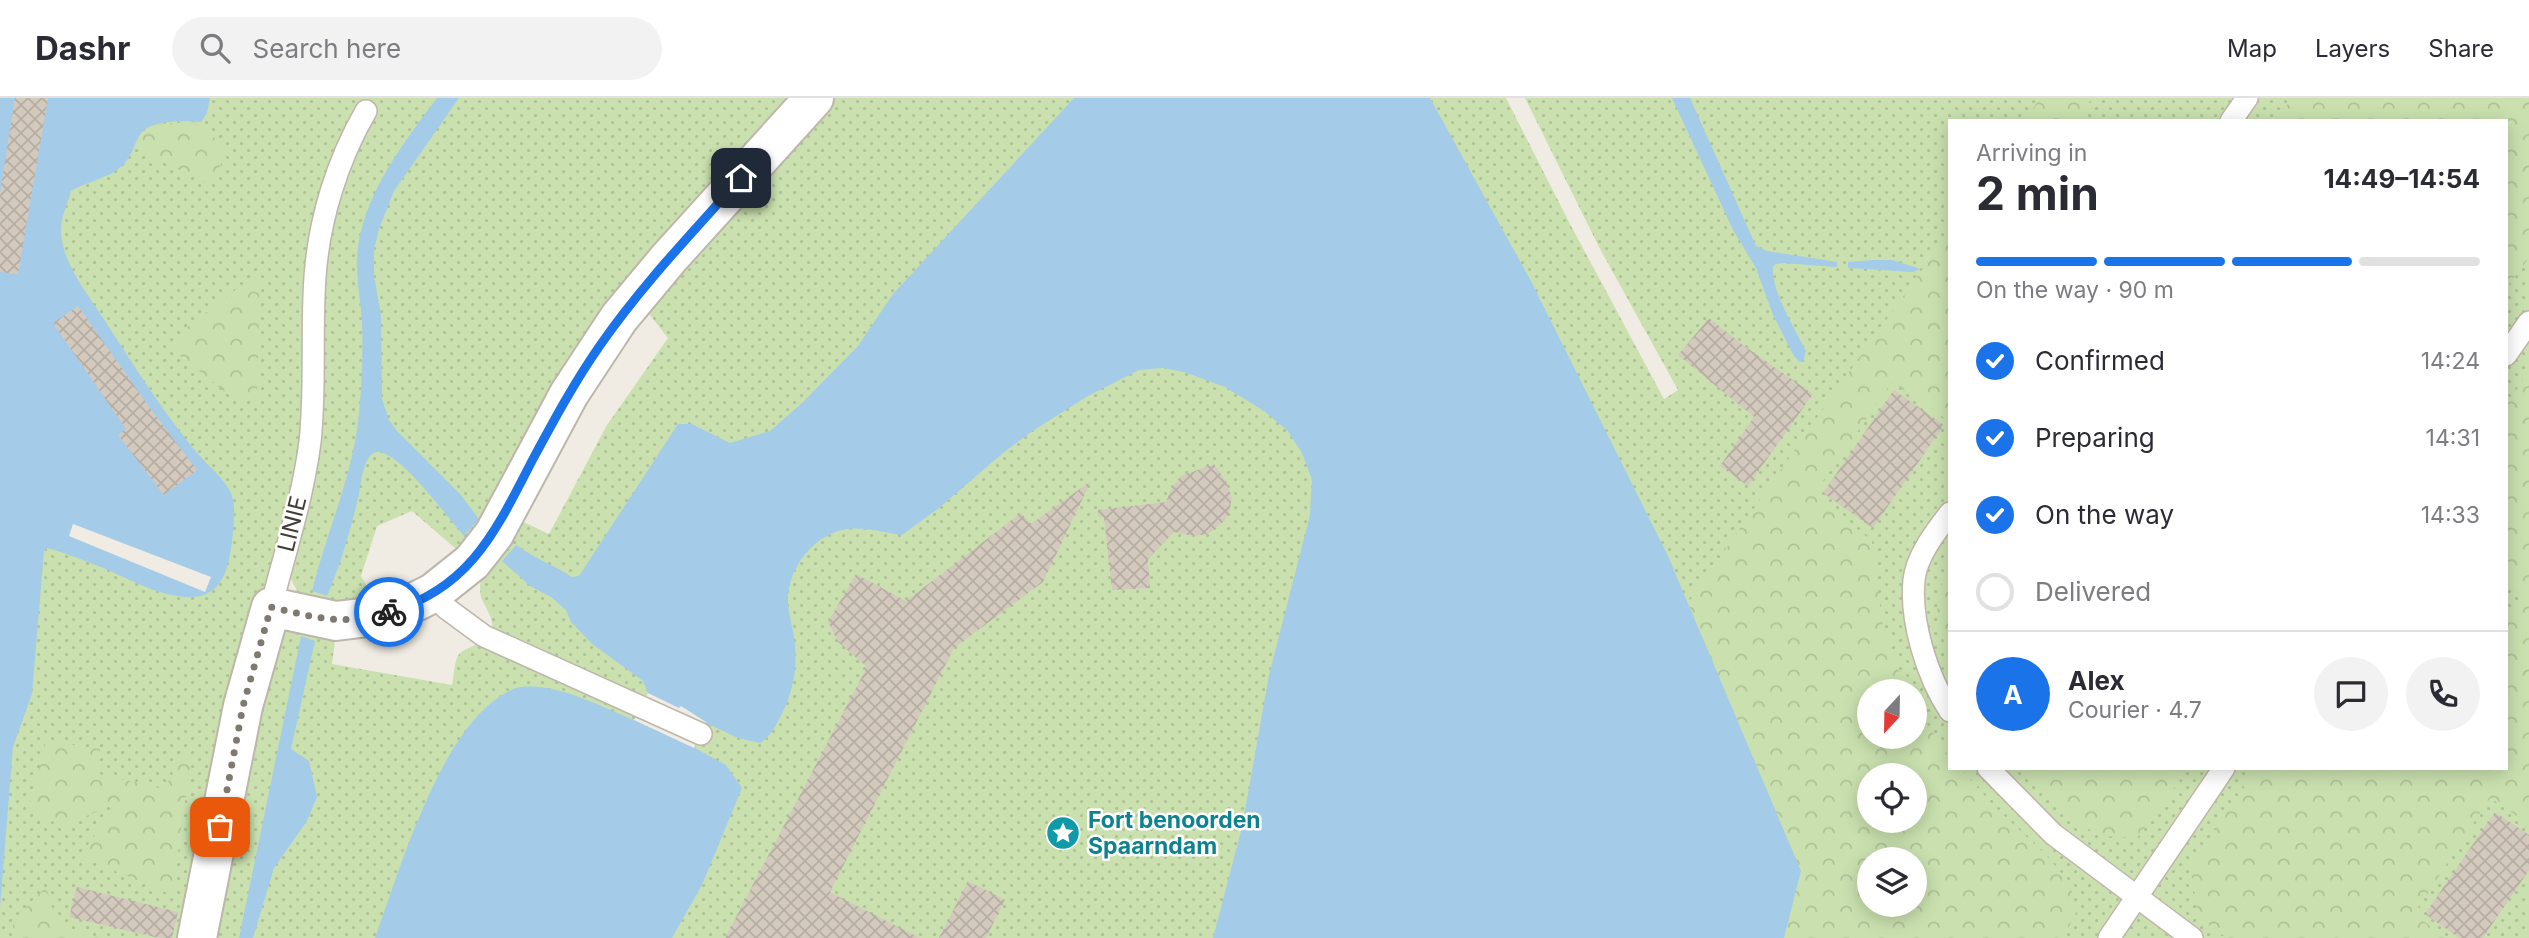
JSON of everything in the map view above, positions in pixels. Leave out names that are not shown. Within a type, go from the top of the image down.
[{"type":"street","points":[[271,607],[336,621],[359,620],[395,611],[433,593],[472,562],[494,534],[569,394],[619,318],[669,258],[814,98]]},
{"type":"street","name":"LINIE","points":[[197,938],[243,706],[271,607]]},
{"type":"lane","points":[[2232,119],[2246,98]]},
{"type":"lane","name":"LINIE","points":[[271,607],[303,483],[310,444],[315,277],[319,244],[337,175],[350,141],[366,111]]},
{"type":"lane","points":[[2508,352],[2529,321]]},
{"type":"lane","points":[[1948,516],[1930,539],[1914,578],[1916,629],[1940,696],[1948,707]]},
{"type":"lane","points":[[433,593],[454,615],[484,636],[701,734]]},
{"type":"lane","points":[[1990,770],[2053,834],[2192,938]]},
{"type":"lane","points":[[2109,938],[2223,770]]},
{"type":"green space","points":[[0,98],[802,98],[463,555],[412,511],[377,526],[361,576],[378,605],[364,608],[300,597],[291,579],[322,405],[323,275],[351,121],[305,360],[301,433],[294,483],[252,627],[186,938],[0,938]]},
{"type":"green space","points":[[826,98],[1506,98],[1664,399],[1678,390],[1599,247],[1525,98],[2529,98],[2529,938],[207,938],[278,634],[291,627],[336,633],[332,664],[452,685],[460,653],[481,643],[490,635],[492,628],[492,620],[481,597],[480,587],[485,566],[515,518],[549,534],[607,425],[668,338],[642,305]]},
{"type":"green space","points":[[2040,98],[2092,98],[2078,119],[2026,119]]},
{"type":"green space","points":[[2292,98],[2529,98],[2529,258],[2508,285],[2508,119],[2277,119]]},
{"type":"green space","points":[[193,122],[229,149],[210,185],[135,148],[142,132],[158,124]]},
{"type":"green space","points":[[1948,233],[1948,420],[1892,382],[1814,494],[1872,541],[1882,621],[1902,679],[1857,679],[1857,749],[1927,749],[1927,724],[1948,756],[1948,770],[1962,770],[2070,883],[2076,913],[2063,938],[1784,938],[1801,871],[1688,603]]},
{"type":"green space","points":[[260,271],[257,397],[238,402],[170,348],[185,329]]},
{"type":"green space","points":[[2529,372],[2529,824],[2490,798],[2414,914],[2446,938],[2227,938],[2199,918],[2191,873],[2194,861],[2256,770],[2508,770],[2508,616],[2521,596],[2508,587],[2508,401]]},
{"type":"green space","points":[[1948,568],[1948,653],[1938,620],[1940,591]]},
{"type":"green space","points":[[46,741],[100,749],[99,774],[164,789],[184,753],[191,759],[172,895],[80,856],[118,802],[64,826],[28,811]]},
{"type":"green space","points":[[2024,770],[2186,772],[2137,838],[2102,836],[2075,822]]},
{"type":"green space","points":[[46,887],[57,924],[101,938],[12,938],[14,919]]},
{"type":"water","points":[[0,98],[210,98],[207,113],[201,122],[171,122],[149,127],[140,134],[127,160],[119,169],[71,191],[61,232],[66,256],[84,290],[169,416],[227,486],[232,495],[234,511],[229,559],[221,581],[214,589],[193,597],[159,592],[70,555],[48,548],[44,551],[32,694],[13,747],[0,908]]},
{"type":"water","points":[[437,98],[459,98],[394,191],[374,250],[374,276],[381,315],[382,399],[389,420],[397,431],[461,495],[479,519],[464,536],[413,476],[390,456],[375,452],[365,466],[347,538],[327,596],[312,591],[355,444],[361,384],[362,321],[357,256],[362,226],[388,168]]},
{"type":"water","points":[[1074,98],[1430,98],[1532,283],[1668,556],[1801,871],[1784,938],[1213,938],[1242,827],[1269,675],[1310,515],[1312,480],[1302,453],[1287,430],[1264,411],[1225,387],[1184,372],[1163,368],[1139,370],[1088,396],[1031,432],[902,535],[868,529],[848,529],[825,537],[806,554],[798,564],[789,588],[788,605],[796,657],[794,677],[790,695],[775,727],[760,743],[738,738],[706,723],[695,748],[726,765],[742,788],[702,885],[672,938],[375,938],[424,805],[459,740],[479,714],[509,691],[530,687],[561,691],[634,720],[648,693],[643,681],[591,643],[571,622],[566,610],[551,597],[530,586],[502,561],[516,545],[572,577],[579,576],[678,424],[692,424],[730,443],[770,431],[858,346],[893,294]]},
{"type":"water","points":[[1672,98],[1690,98],[1756,246],[1767,251],[1837,262],[1837,267],[1783,263],[1773,267],[1773,277],[1780,298],[1806,351],[1803,361],[1799,362],[1794,356],[1773,315],[1756,268],[1733,230]]},
{"type":"water","points":[[1892,260],[1921,269],[1913,272],[1848,268],[1848,262]]},
{"type":"water","points":[[301,636],[315,641],[291,749],[309,761],[317,797],[307,821],[274,868],[253,938],[239,938]]},
{"type":"pier","points":[[73,524],[211,577],[205,592],[69,536]]},
{"type":"pier","points":[[648,693],[679,708],[681,706],[706,722],[694,748],[634,720]]},
{"type":"building","points":[[15,98],[48,98],[18,274],[0,272],[0,193]]},
{"type":"building","points":[[78,306],[197,470],[164,495],[118,435],[126,429],[53,323]]},
{"type":"building","points":[[1709,318],[1813,394],[1748,486],[1720,466],[1754,417],[1678,355]]},
{"type":"building","points":[[1894,390],[1944,425],[1873,528],[1823,493]]},
{"type":"building","points":[[1214,464],[1227,483],[1232,498],[1225,520],[1208,534],[1193,536],[1174,532],[1148,559],[1150,588],[1112,590],[1104,518],[1098,516],[1098,510],[1166,502],[1172,487],[1181,476]]},
{"type":"building","points":[[1091,481],[1043,582],[954,648],[830,892],[920,938],[725,938],[867,667],[838,642],[828,622],[856,574],[906,601],[1021,513],[1031,524]]},
{"type":"building","points":[[2495,812],[2529,835],[2529,870],[2483,938],[2459,938],[2425,914]]},
{"type":"building","points":[[968,881],[1005,900],[986,938],[939,938]]},
{"type":"building","points":[[77,887],[178,912],[172,938],[159,938],[69,917]]},
{"type":"way so far","points":[[220,827],[243,706],[271,607],[336,621],[359,620],[389,612]]},
{"type":"place","name":"Fort benoorden Spaarndam","points":[[1063,833]]},
{"type":"route","points":[[389,612],[433,593],[454,578],[480,553],[513,500],[548,430],[599,346],[656,274],[741,178]]}]
